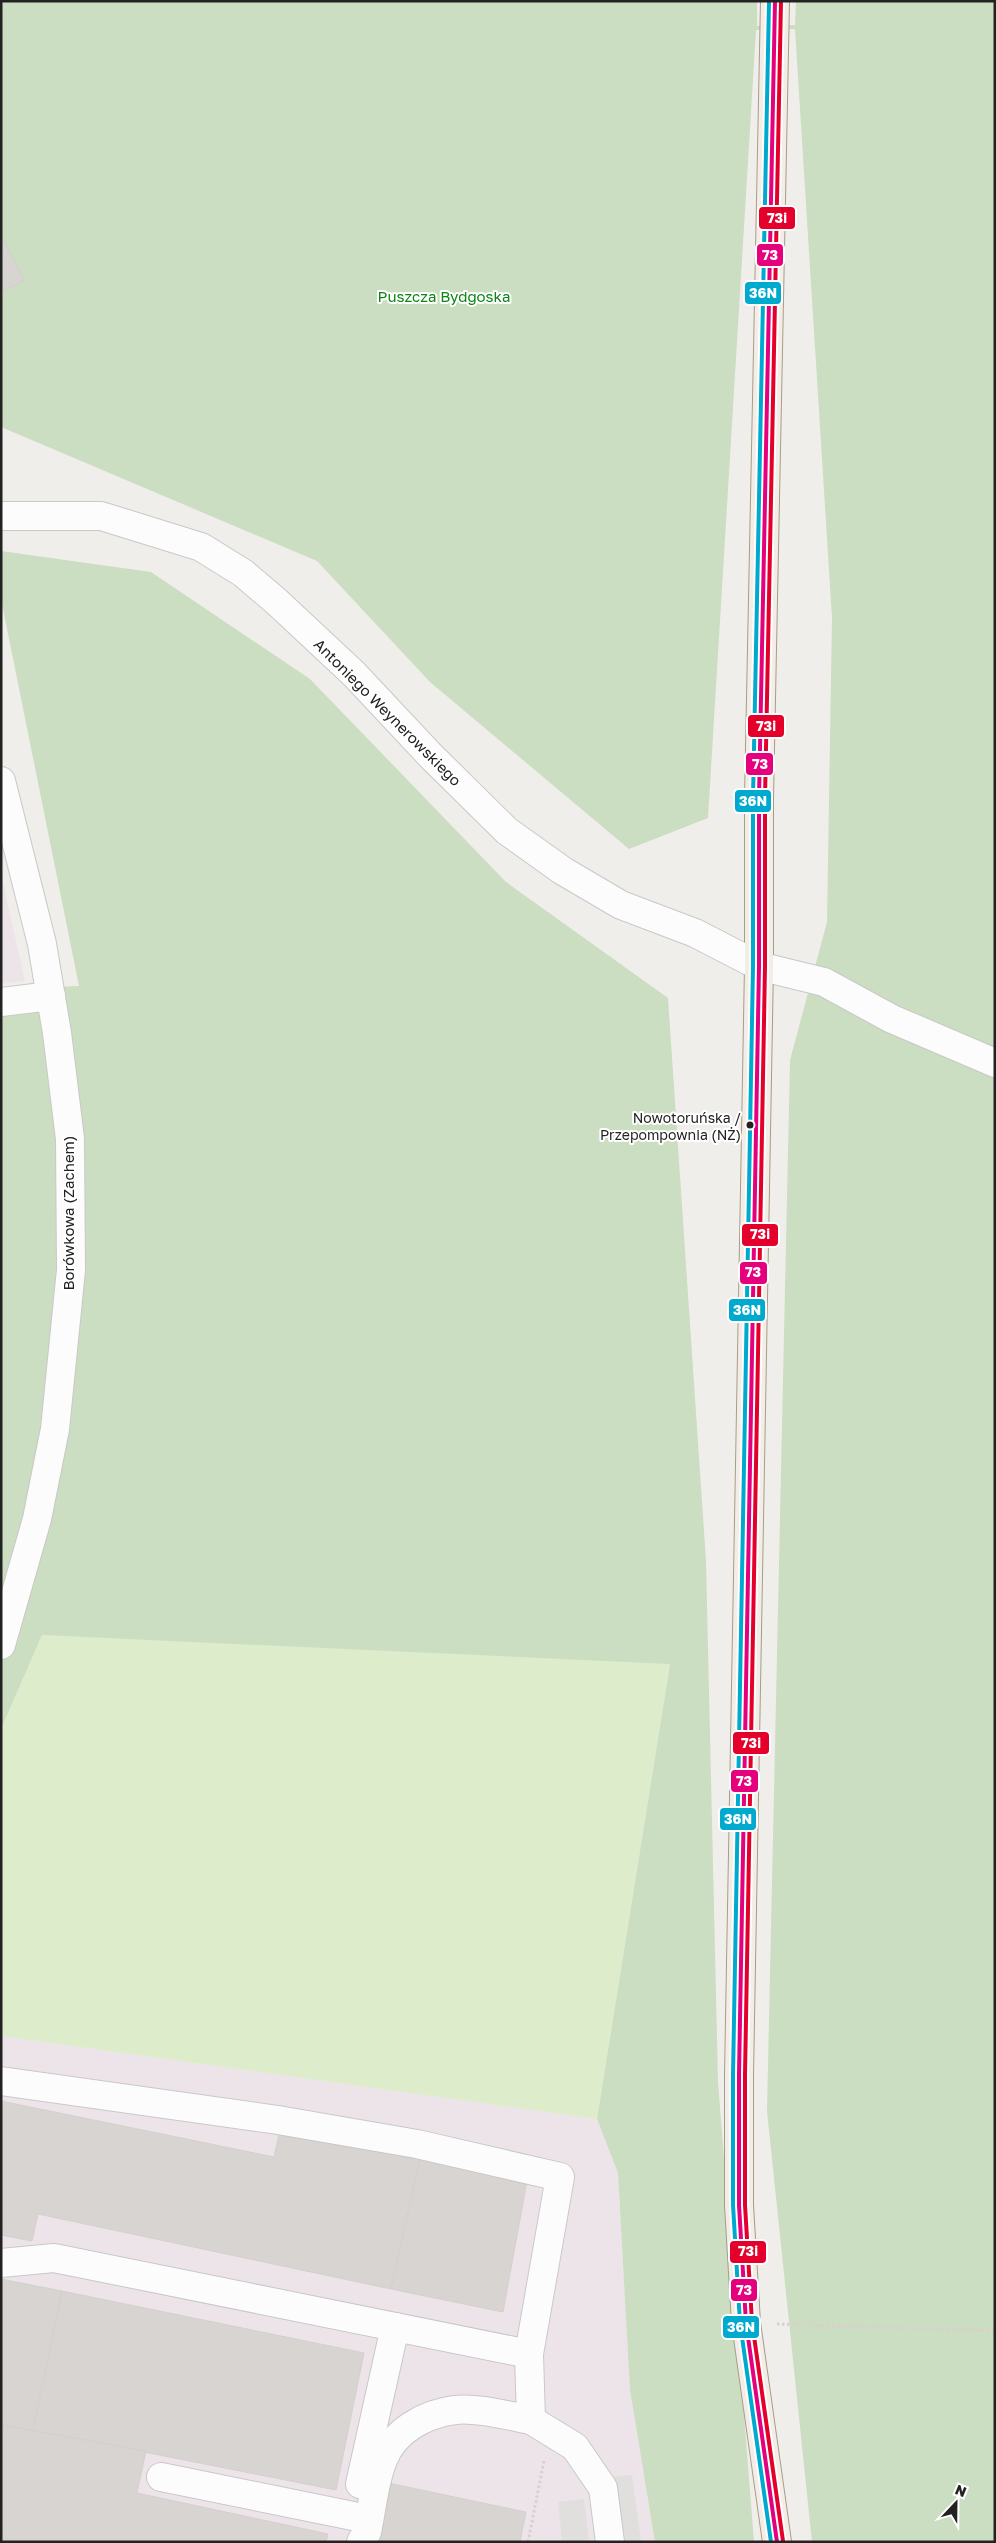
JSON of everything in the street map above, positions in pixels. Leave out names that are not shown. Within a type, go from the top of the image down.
[{"type":"main road","points":[[775,1],[759,798],[759,966],[739,2075],[739,2205],[746,2322],[777,2542]]},
{"type":"street","name":"Antoniego Weynerowskiego","points":[[1,516],[101,516],[201,547],[243,573],[277,602],[354,674],[507,831],[562,871],[621,904],[695,933],[759,966],[824,982],[925,1034],[995,1063]]},
{"type":"street","name":"Borówkowa (Zachem)","points":[[1,781],[10,853],[42,944],[51,996],[70,1139],[71,1270],[55,1429],[37,1519],[1,1645]]},
{"type":"street","points":[[1,1002],[51,996]]},
{"type":"street","points":[[1,2081],[278,2120],[398,2140],[560,2177],[529,2354],[542,2427]]},
{"type":"street","points":[[1,2263],[54,2258],[529,2354]]},
{"type":"street","points":[[161,2477],[352,2529],[395,2326]]},
{"type":"street","points":[[361,2542],[367,2532],[382,2461],[392,2441],[406,2429],[430,2416],[456,2409],[500,2414],[542,2427],[575,2447],[603,2488],[610,2542]]},
{"type":"path","points":[[746,2322],[995,2331]]},
{"type":"path","points":[[528,2542],[540,2472],[542,2427]]},
{"type":"shaded area","points":[[1,874],[25,981],[1,984]]},
{"type":"shaded area","points":[[1,2036],[597,2119],[618,2173],[630,2390],[655,2542],[1,2542]]},
{"type":"shaded area","points":[[632,2475],[641,2542],[617,2542],[609,2477]]},
{"type":"shaded area","points":[[584,2499],[589,2542],[562,2542],[558,2502]]},
{"type":"green space","name":"Puszcza Bydgoska","points":[[1,1],[757,1],[757,26],[795,25],[796,1],[995,1],[995,2542],[812,2542],[767,2111],[790,1060],[827,922],[832,618],[795,29],[756,30],[708,818],[629,849],[430,682],[317,561],[1,427]]},
{"type":"green space","points":[[1,551],[151,572],[310,679],[506,882],[668,998],[706,1561],[718,2082],[754,2542],[655,2542],[630,2390],[618,2173],[597,2119],[670,1664],[42,1635],[1,1729],[1,989],[79,986],[1,599]]},
{"type":"green space","points":[[42,1635],[670,1663],[597,2119],[1,2036],[1,1729]]},
{"type":"building","points":[[4,241],[24,281],[1,292],[1,242]]},
{"type":"building","points":[[1,2101],[274,2157],[280,2130],[420,2159],[391,2289],[38,2214],[32,2241],[1,2235]]},
{"type":"building","points":[[420,2159],[527,2181],[503,2312],[391,2289]]},
{"type":"building","points":[[1,2279],[62,2291],[34,2431],[1,2425]]},
{"type":"building","points":[[62,2291],[364,2353],[336,2490],[33,2430]]},
{"type":"building","points":[[1,2425],[146,2451],[137,2493],[328,2534],[326,2542],[1,2542]]},
{"type":"building","points":[[388,2483],[526,2512],[520,2542],[376,2542]]},
{"type":"transit line","name":"36N","points":[[769,1],[753,798],[753,966],[733,2075],[733,2205],[740,2323],[771,2542]]},
{"type":"transit line","name":"73","points":[[775,1],[759,798],[759,966],[739,2075],[739,2205],[746,2323],[777,2542]]},
{"type":"transit line","name":"73i","points":[[781,1],[765,798],[765,966],[745,2075],[745,2205],[752,2322],[783,2541]]},
{"type":"place","name":"Nowotoruńska / Przepompownia (NŻ)","points":[[750,1125]]}]
